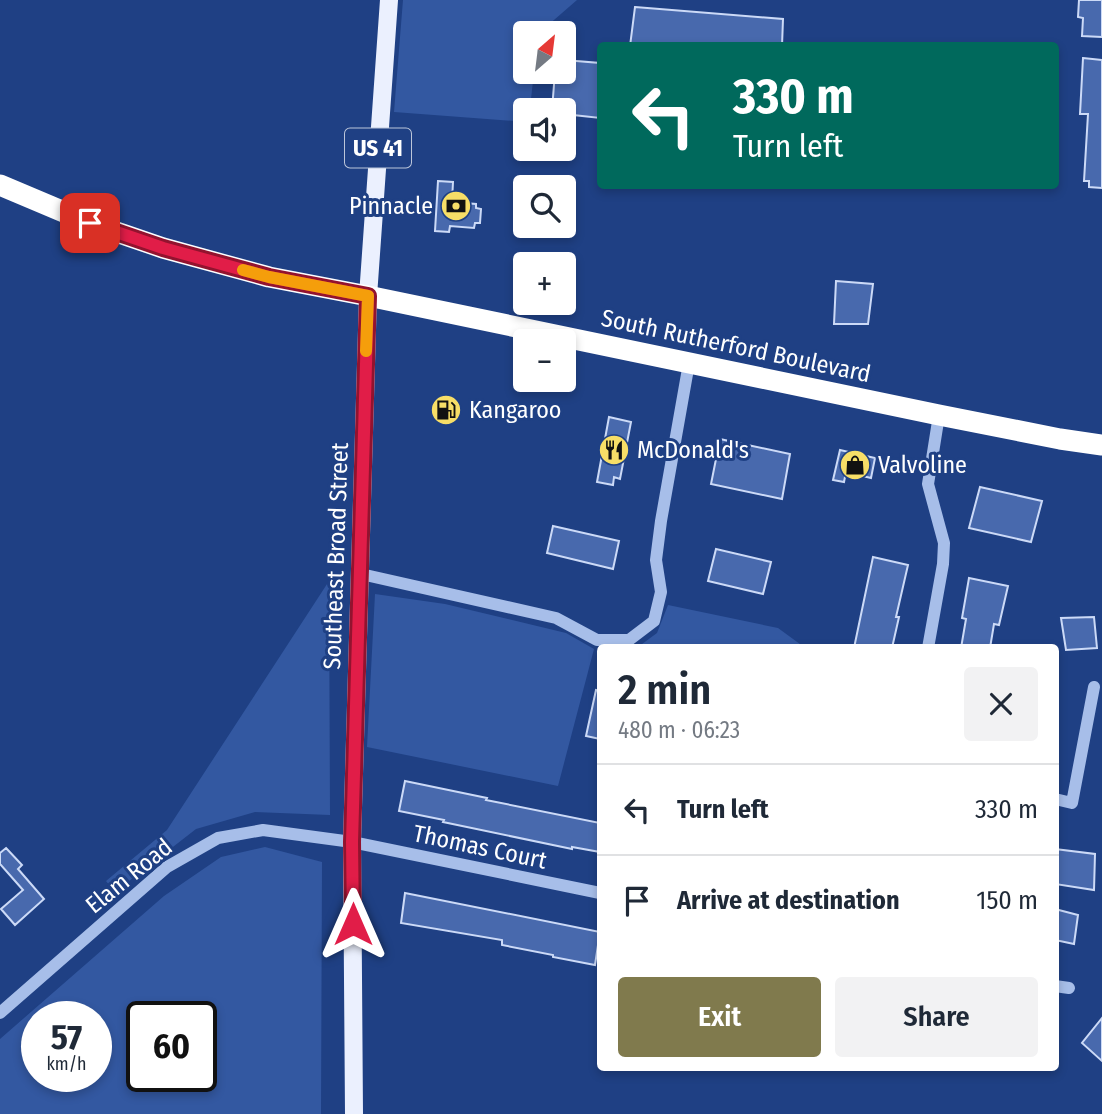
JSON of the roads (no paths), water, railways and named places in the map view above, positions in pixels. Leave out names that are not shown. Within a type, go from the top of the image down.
[{"type":"highway","name":"South Rutherford Boulevard","points":[[0,185],[90,223],[163,248],[269,277],[939,415],[1102,445]]},
{"type":"main road","name":"Southeast Broad Street","points":[[354,1114],[352,842],[368,296],[389,0]]},
{"type":"street","points":[[361,574],[556,618],[597,640],[629,640],[654,621],[661,592],[656,560],[689,363]]},
{"type":"street","points":[[929,644],[943,564],[944,542],[928,484],[939,415]]},
{"type":"street","points":[[1059,800],[1072,803],[1094,687]]},
{"type":"street","name":"Elam Road","points":[[0,1013],[167,867],[218,838],[264,830],[352,842]]},
{"type":"street","name":"Thomas Court","points":[[352,842],[597,892]]},
{"type":"place","name":"Pinnacle","points":[[456,206]]},
{"type":"place","name":"Kangaroo","points":[[446,410]]},
{"type":"place","name":"McDonald's","points":[[614,450]]},
{"type":"place","name":"Valvoline","points":[[855,465]]}]
